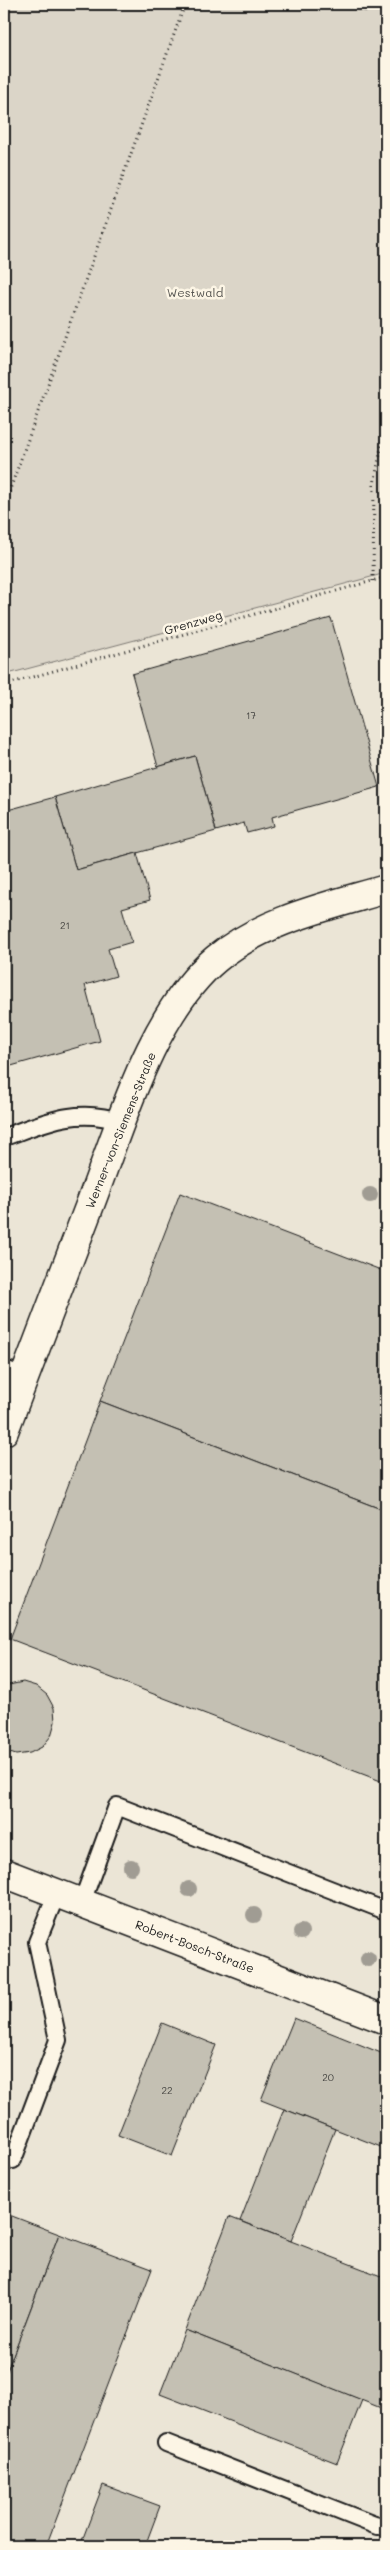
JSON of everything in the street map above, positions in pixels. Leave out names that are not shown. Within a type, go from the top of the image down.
[{"type":"street","name":"Werner-von-Siemens-Straße","points":[[4,1431],[14,1372],[122,1122],[136,1084],[171,1011],[196,978],[216,959],[244,939],[278,924],[386,889]]},
{"type":"street","name":"Robert-Bosch-Straße","points":[[4,1873],[386,2020]]},
{"type":"lane","points":[[4,1137],[58,1117],[100,1115],[122,1122]]},
{"type":"lane","points":[[13,2160],[58,2040],[38,1942],[69,1898],[117,1806],[386,1911]]},
{"type":"lane","points":[[166,2443],[378,2526],[386,2525]]},
{"type":"path","points":[[4,506],[185,4]]},
{"type":"path","points":[[373,581],[374,484],[386,422]]},
{"type":"path","name":"Grenzweg","points":[[4,685],[386,577]]},
{"type":"shaded area","points":[[386,573],[386,2546],[4,2546],[4,675]]},
{"type":"green space","name":"Westwald","points":[[4,4],[335,4],[367,12],[371,4],[386,4],[386,573],[4,675]]},
{"type":"building","points":[[331,618],[379,787],[272,817],[274,826],[247,833],[244,823],[216,831],[195,756],[158,767],[132,674]]},
{"type":"building","points":[[195,756],[216,831],[76,870],[55,797]]},
{"type":"building","points":[[55,797],[76,870],[137,853],[150,900],[122,908],[132,942],[108,949],[116,976],[85,985],[100,1041],[4,1068],[4,811]]},
{"type":"building","points":[[180,1193],[386,1272],[386,1511],[100,1401]]},
{"type":"building","points":[[100,1401],[386,1511],[386,1783],[10,1639]]},
{"type":"building","points":[[23,1682],[36,1686],[47,1695],[54,1708],[55,1722],[51,1736],[42,1747],[30,1753],[16,1755],[4,1751],[4,1686]]},
{"type":"building","points":[[4,1982],[10,1985],[4,2002]]},
{"type":"building","points":[[294,2018],[386,2055],[386,2149],[261,2100]]},
{"type":"building","points":[[162,2023],[216,2045],[172,2156],[118,2135]]},
{"type":"building","points":[[284,2109],[335,2129],[291,2241],[240,2221]]},
{"type":"building","points":[[4,2213],[59,2234],[4,2379]]},
{"type":"building","points":[[229,2217],[386,2278],[386,2410],[185,2330]]},
{"type":"building","points":[[59,2234],[152,2269],[46,2546],[4,2546],[4,2379]]},
{"type":"building","points":[[185,2330],[362,2400],[337,2463],[160,2394]]},
{"type":"building","points":[[103,2485],[160,2506],[145,2546],[80,2546]]}]
